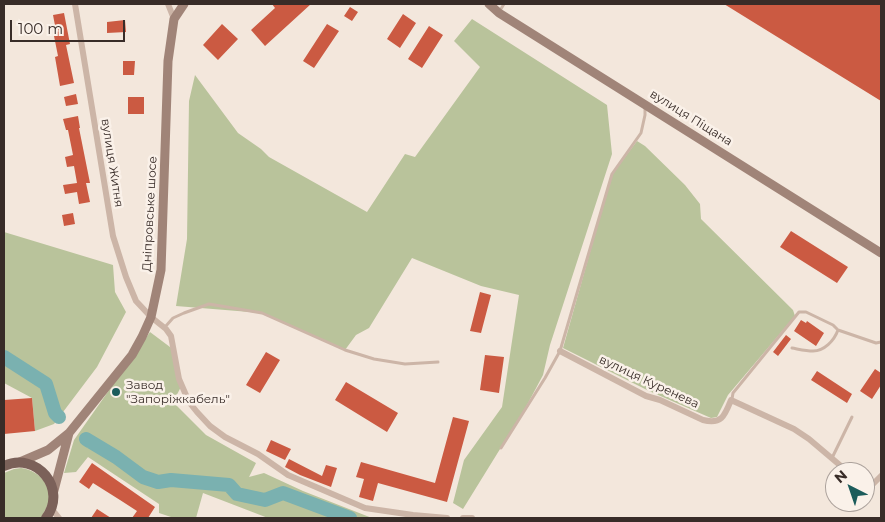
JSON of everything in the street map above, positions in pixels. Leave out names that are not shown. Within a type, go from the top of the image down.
[{"type":"main road","points":[[5,465],[20,462],[34,466],[45,474],[52,487],[53,494],[48,515]]},
{"type":"street","name":"вулиця Житня","points":[[75,4],[113,236],[133,296],[151,317],[164,327]]},
{"type":"street","points":[[168,4],[174,19]]},
{"type":"street","name":"Дніпровське шосе","points":[[20,462],[48,450],[69,433],[132,355],[151,317],[161,270],[168,61],[174,19],[184,4]]},
{"type":"street","name":"вулиця Піщана","points":[[489,4],[499,13],[881,253]]},
{"type":"street","points":[[164,327],[171,336],[179,379],[190,402],[196,412],[210,426],[225,437],[258,454],[288,475],[365,508],[447,518]]},
{"type":"street","name":"вулиця Куренева","points":[[560,352],[646,396],[660,400],[710,422],[721,419],[726,414],[731,400]]},
{"type":"street","points":[[731,400],[794,429],[837,462]]},
{"type":"street","points":[[53,494],[69,433]]},
{"type":"street","points":[[48,515],[59,518]]},
{"type":"street","points":[[463,518],[472,518]]},
{"type":"lane","points":[[499,13],[504,4]]},
{"type":"lane","points":[[501,448],[560,352],[612,174],[641,133],[645,115],[644,104]]},
{"type":"lane","points":[[164,327],[173,318],[184,312],[209,304],[262,313],[345,350],[374,359],[405,364],[438,362]]},
{"type":"lane","points":[[731,400],[733,393],[798,313],[806,312],[833,325],[838,330],[876,343],[881,342]]},
{"type":"lane","points":[[792,348],[820,350],[832,341],[838,330]]},
{"type":"lane","points":[[832,458],[852,417]]},
{"type":"green space","points":[[472,19],[607,105],[612,154],[550,345],[543,375],[526,407],[463,509],[453,503],[464,460],[502,407],[519,295],[481,286],[412,258],[369,328],[356,335],[345,350],[262,313],[176,306],[187,239],[189,101],[195,75],[238,133],[269,157],[367,212],[405,154],[415,157],[480,67],[454,41]]},
{"type":"green space","points":[[637,141],[645,146],[685,185],[700,204],[701,219],[793,310],[795,316],[728,395],[717,417],[711,418],[649,391],[563,348],[612,174]]},
{"type":"green space","points":[[4,232],[113,265],[115,292],[126,312],[97,367],[54,424],[35,431],[32,398],[4,383]]},
{"type":"green space","points":[[150,332],[174,350],[182,385],[173,402],[206,435],[256,463],[249,477],[264,473],[303,491],[372,518],[268,518],[203,493],[196,518],[174,518],[159,513],[159,504],[88,457],[76,472],[64,473],[74,440]]},
{"type":"green space","points":[[21,468],[32,471],[42,478],[48,488],[49,500],[41,518],[4,518],[4,473]]},
{"type":"building","points":[[272,4],[311,4],[265,46],[251,30],[275,8]]},
{"type":"building","points":[[724,4],[881,4],[881,101]]},
{"type":"building","points":[[350,7],[358,12],[352,21],[344,16]]},
{"type":"building","points":[[64,13],[70,44],[66,45],[74,83],[60,86],[55,57],[58,56],[54,36],[57,36],[53,15]]},
{"type":"building","points":[[403,14],[416,23],[400,48],[387,39]]},
{"type":"building","points":[[125,20],[126,32],[107,33],[107,22]]},
{"type":"building","points":[[222,24],[238,39],[218,60],[203,45]]},
{"type":"building","points":[[327,24],[339,31],[314,68],[303,61]]},
{"type":"building","points":[[429,26],[443,35],[422,68],[408,59]]},
{"type":"building","points":[[123,61],[135,61],[134,75],[123,75]]},
{"type":"building","points":[[76,94],[78,104],[66,106],[64,97]]},
{"type":"building","points":[[128,97],[144,97],[144,114],[128,114]]},
{"type":"building","points":[[78,116],[90,183],[86,183],[90,202],[79,204],[77,192],[65,194],[63,185],[77,183],[74,166],[67,167],[65,157],[73,155],[68,130],[66,130],[63,119]]},
{"type":"building","points":[[73,213],[75,224],[64,226],[62,215]]},
{"type":"building","points":[[791,231],[848,267],[837,283],[780,247]]},
{"type":"building","points":[[480,292],[491,295],[481,333],[470,331]]},
{"type":"building","points":[[801,320],[806,323],[807,321],[824,333],[816,346],[794,331]]},
{"type":"building","points":[[786,335],[791,339],[778,356],[773,352]]},
{"type":"building","points":[[266,352],[280,360],[260,393],[246,385]]},
{"type":"building","points":[[485,355],[504,357],[499,393],[480,390]]},
{"type":"building","points":[[875,369],[881,373],[881,385],[872,399],[860,391]]},
{"type":"building","points":[[817,371],[852,394],[847,403],[811,380]]},
{"type":"building","points":[[346,382],[398,413],[387,432],[335,400]]},
{"type":"building","points":[[32,398],[35,431],[4,434],[4,400]]},
{"type":"building","points":[[453,417],[469,421],[447,502],[378,483],[373,501],[359,497],[364,479],[356,477],[361,462],[435,483]]},
{"type":"building","points":[[271,440],[291,449],[285,460],[266,451]]},
{"type":"building","points":[[289,459],[322,476],[326,465],[337,468],[331,487],[285,467]]},
{"type":"building","points":[[92,463],[155,507],[148,518],[132,518],[137,511],[93,483],[89,489],[79,482]]},
{"type":"building","points":[[97,509],[111,518],[91,518]]},
{"type":"waterway","points":[[4,357],[46,384],[55,413],[59,417]]},
{"type":"waterway","points":[[89,441],[86,439],[116,457],[143,477],[158,482],[171,480],[229,485],[237,494],[265,500],[283,493],[350,518]]},
{"type":"waterway","points":[[335,518],[340,515]]},
{"type":"place","name":"Завод \"Запоріжкабель\"","points":[[116,392]]}]
